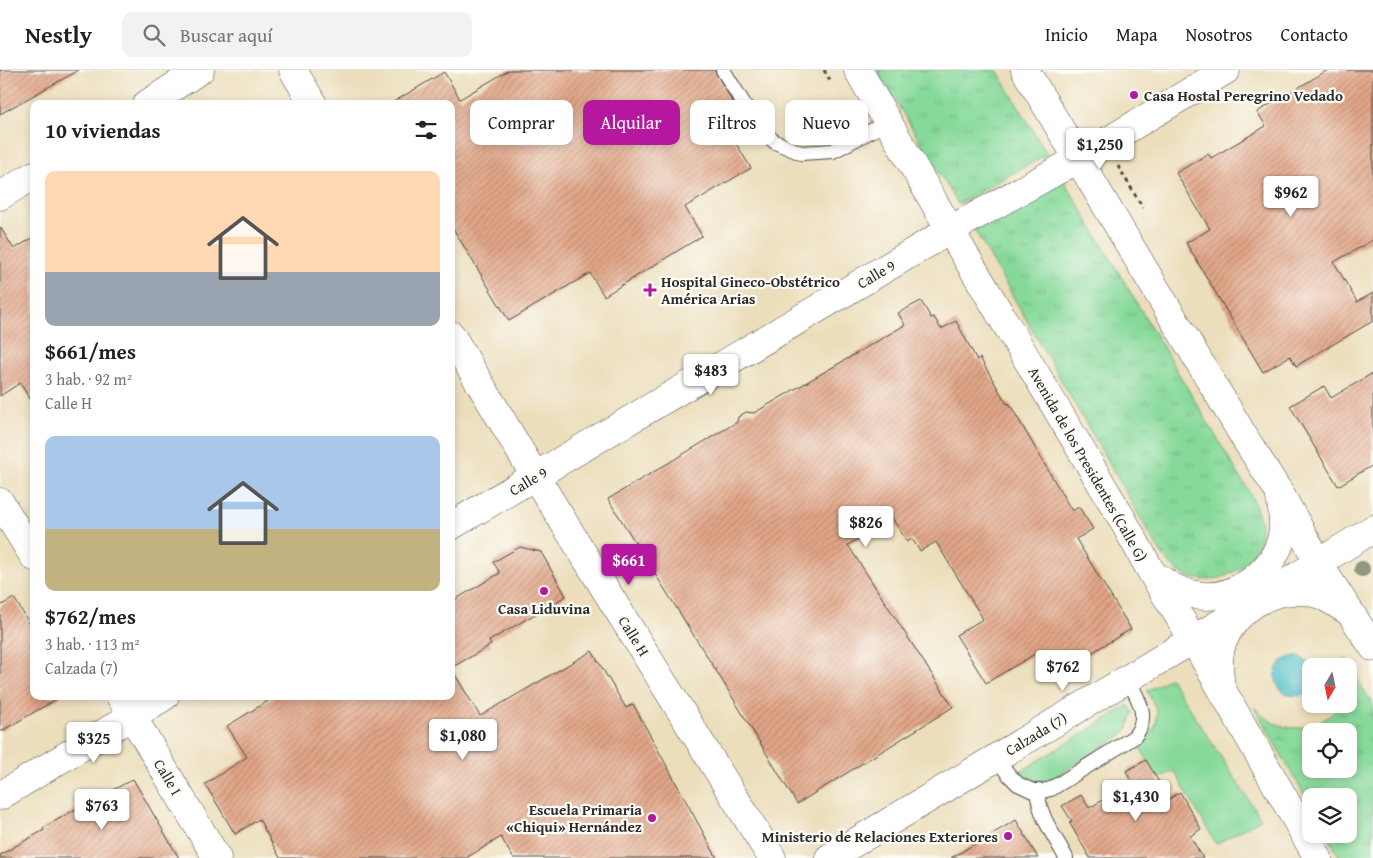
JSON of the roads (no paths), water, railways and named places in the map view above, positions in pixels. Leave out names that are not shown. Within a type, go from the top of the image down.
[{"type":"main road","points":[[153,100],[200,70]]},
{"type":"main road","points":[[293,70],[311,100]]},
{"type":"main road","name":"Avenida de los Presidentes (Calle G)","points":[[858,70],[950,230],[1116,508],[1152,574],[1192,639],[1318,858]]},
{"type":"main road","points":[[1025,70],[1279,492],[1318,562],[1369,640]]},
{"type":"main road","name":"Calle 9","points":[[455,524],[950,230],[1078,158],[1226,70]]},
{"type":"main road","points":[[0,196],[30,177]]},
{"type":"main road","name":"Calle H","points":[[455,342],[535,476],[772,858]]},
{"type":"main road","points":[[1152,574],[1171,587],[1192,595],[1216,596],[1238,589],[1257,577],[1272,560],[1281,540],[1284,517],[1279,492]]},
{"type":"main road","points":[[0,502],[30,550]]},
{"type":"main road","name":"Calzada (7)","points":[[829,858],[1373,529]]},
{"type":"main road","points":[[1222,692],[1218,666],[1223,642],[1235,620],[1254,602],[1278,593],[1303,591],[1328,598],[1349,612],[1369,640]]},
{"type":"main road","points":[[0,796],[126,706],[149,700]]},
{"type":"main road","name":"Calle I","points":[[126,706],[217,858]]},
{"type":"lane","points":[[723,70],[759,129],[775,142],[802,154],[833,151],[888,122]]},
{"type":"lane","points":[[996,758],[1008,775],[1018,784],[1033,791],[1051,789],[1134,737],[1139,731],[1142,722],[1140,701],[1128,678]]},
{"type":"lane","points":[[1037,791],[1039,808],[1066,858]]},
{"type":"water","points":[[1296,656],[1302,658],[1302,694],[1296,696],[1285,694],[1276,682],[1275,676],[1278,665]]},
{"type":"place","name":"Casa Hostal Peregrino Vedado","points":[[1134,95]]},
{"type":"place","name":"Hospital Gineco-Obstétrico América Arias","points":[[650,290]]},
{"type":"place","name":"Casa Liduvina","points":[[544,591]]},
{"type":"place","name":"Escuela Primaria «Chiqui» Hernández","points":[[652,818]]},
{"type":"place","name":"Ministerio de Relaciones Exteriores","points":[[1008,836]]}]
